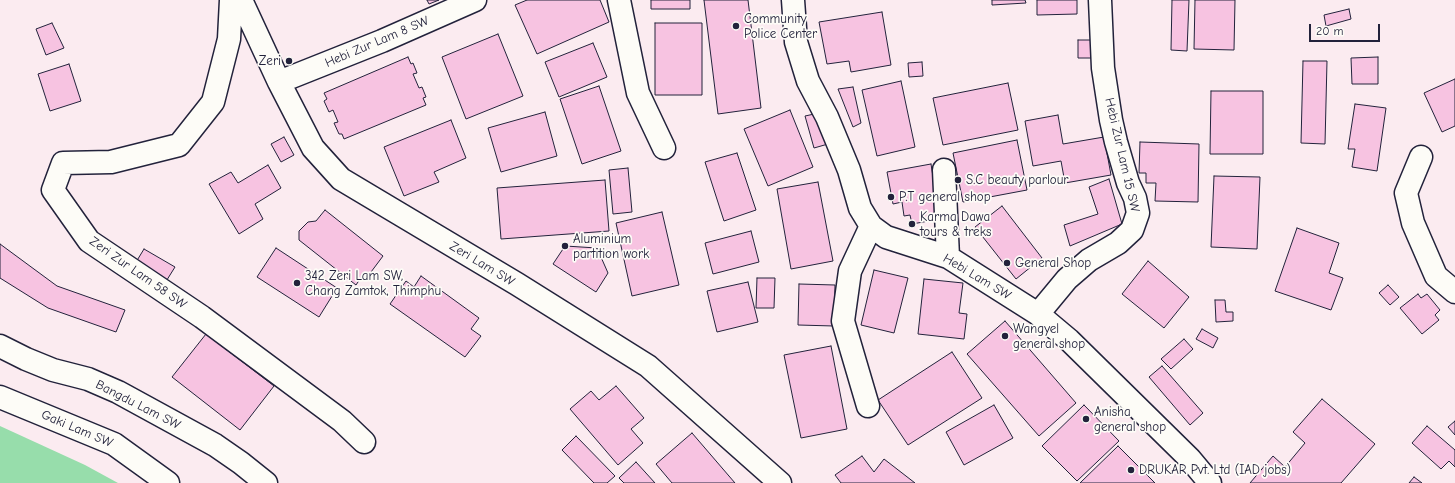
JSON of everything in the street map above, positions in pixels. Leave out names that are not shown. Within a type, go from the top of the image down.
[{"type":"street","name":"Zeri Zur Lam 58 SW","points":[[231,0],[229,39],[213,102],[179,145],[111,162],[64,163],[53,190],[89,241],[202,317],[342,421],[364,442]]},
{"type":"street","name":"Zeri Lam SW","points":[[241,0],[279,82],[313,148],[341,179],[517,284],[648,366],[780,483]]},
{"type":"street","name":"Hebi Zur Lam 8 SW","points":[[279,82],[382,41],[474,0]]},
{"type":"street","points":[[619,0],[638,93],[664,148]]},
{"type":"street","name":"Hebi Lam SW","points":[[793,0],[796,42],[808,81],[827,117],[849,170],[860,208],[871,226],[886,237],[948,257],[1038,314],[1080,351],[1190,460],[1210,483]]},
{"type":"street","name":"Hebi Zur Lam 15 SW","points":[[1038,314],[1067,279],[1089,260],[1118,243],[1132,230],[1138,212],[1135,198],[1128,183],[1111,120],[1103,68],[1100,0]]},
{"type":"street","points":[[1421,157],[1406,193],[1413,223],[1436,276],[1455,292]]},
{"type":"street","points":[[944,170],[948,257]]},
{"type":"street","points":[[868,406],[843,321],[850,271],[871,226]]},
{"type":"street","name":"Bangdu Lam SW","points":[[0,346],[46,367],[88,379],[118,392],[215,445],[266,483]]},
{"type":"street","name":"Gaki Lam SW","points":[[0,397],[114,444],[168,483]]},
{"type":"green space","points":[[0,426],[85,465],[118,483],[0,483]]},
{"type":"building","points":[[427,0],[439,0],[429,4]]},
{"type":"building","points":[[527,0],[600,0],[609,22],[537,54],[515,5]]},
{"type":"building","points":[[651,0],[690,0],[690,9],[651,9]]},
{"type":"building","points":[[704,0],[748,0],[761,108],[718,114]]},
{"type":"building","points":[[992,0],[1025,0],[1026,3],[992,5]]},
{"type":"building","points":[[1037,0],[1077,0],[1077,14],[1037,15]]},
{"type":"building","points":[[1172,0],[1189,0],[1187,51],[1171,50]]},
{"type":"building","points":[[1195,0],[1235,0],[1234,50],[1194,49]]},
{"type":"building","points":[[1349,9],[1351,19],[1326,26],[1324,15]]},
{"type":"building","points":[[882,12],[891,65],[851,72],[849,61],[827,64],[819,22]]},
{"type":"building","points":[[52,23],[64,48],[46,55],[36,29]]},
{"type":"building","points":[[655,23],[702,23],[702,95],[655,95]]},
{"type":"building","points":[[498,34],[523,96],[466,119],[442,57]]},
{"type":"building","points":[[1078,40],[1096,40],[1096,58],[1078,58]]},
{"type":"building","points":[[593,43],[607,77],[559,97],[545,62]]},
{"type":"building","points":[[408,57],[411,64],[413,63],[417,73],[413,74],[419,88],[422,87],[426,97],[423,98],[426,105],[344,139],[342,134],[339,134],[334,123],[338,122],[333,110],[329,112],[324,101],[327,99],[324,93]]},
{"type":"building","points":[[1378,57],[1378,84],[1352,84],[1351,58]]},
{"type":"building","points":[[1303,61],[1327,61],[1325,144],[1301,143]]},
{"type":"building","points":[[922,62],[923,76],[909,77],[908,63]]},
{"type":"building","points":[[69,64],[81,101],[50,111],[38,74]]},
{"type":"building","points":[[1455,79],[1455,126],[1442,132],[1424,93]]},
{"type":"building","points":[[901,81],[915,147],[877,156],[862,90]]},
{"type":"building","points":[[1008,83],[1018,130],[943,145],[933,98]]},
{"type":"building","points":[[599,86],[621,151],[582,164],[560,99]]},
{"type":"building","points":[[853,87],[861,123],[853,127],[838,89]]},
{"type":"building","points":[[1211,91],[1263,91],[1263,154],[1210,154]]},
{"type":"building","points":[[1355,104],[1386,108],[1377,171],[1352,167],[1355,149],[1348,149]]},
{"type":"building","points":[[790,110],[813,167],[768,186],[744,129]]},
{"type":"building","points":[[545,112],[557,156],[501,172],[488,128]]},
{"type":"building","points":[[819,113],[828,144],[814,148],[805,116]]},
{"type":"building","points":[[1058,115],[1063,144],[1104,137],[1111,175],[1065,183],[1061,161],[1033,166],[1025,121]]},
{"type":"building","points":[[451,120],[466,158],[434,172],[439,182],[404,196],[384,147]]},
{"type":"building","points":[[284,137],[294,155],[281,162],[271,144]]},
{"type":"building","points":[[1017,140],[1027,190],[963,202],[953,153]]},
{"type":"building","points":[[1140,142],[1199,144],[1198,202],[1155,201],[1156,183],[1146,183],[1146,173],[1139,173]]},
{"type":"building","points":[[737,153],[756,210],[724,221],[705,162]]},
{"type":"building","points":[[931,164],[940,219],[912,224],[910,215],[904,216],[902,202],[893,204],[887,172]]},
{"type":"building","points":[[268,165],[281,188],[255,204],[263,219],[239,234],[209,184],[231,172],[238,183]]},
{"type":"building","points":[[628,168],[632,212],[613,214],[609,170]]},
{"type":"building","points":[[1214,176],[1260,177],[1257,249],[1211,247]]},
{"type":"building","points":[[1109,179],[1122,224],[1070,246],[1064,225],[1098,214],[1089,187]]},
{"type":"building","points":[[605,180],[609,231],[501,239],[497,188]]},
{"type":"building","points":[[818,182],[833,261],[791,269],[777,189]]},
{"type":"building","points":[[1002,206],[1042,258],[1016,279],[975,227]]},
{"type":"building","points":[[325,210],[383,256],[368,276],[364,273],[356,285],[299,240],[299,231],[308,222],[316,221]]},
{"type":"building","points":[[662,212],[679,285],[632,296],[616,223]]},
{"type":"building","points":[[1297,228],[1339,243],[1329,273],[1343,278],[1331,310],[1275,291]]},
{"type":"building","points":[[751,231],[759,262],[713,274],[705,243]]},
{"type":"building","points":[[0,244],[57,286],[125,310],[116,332],[48,308],[0,278]]},
{"type":"building","points":[[565,246],[597,248],[608,273],[596,292],[553,264]]},
{"type":"building","name":"342 Zeri Lam SW, Chang Zamtok, Thimphu","points":[[276,248],[337,288],[319,317],[257,277]]},
{"type":"building","points":[[144,249],[175,267],[165,283],[133,267]]},
{"type":"building","points":[[1148,261],[1189,297],[1164,328],[1122,294]]},
{"type":"building","points":[[874,270],[908,278],[894,333],[861,325]]},
{"type":"building","points":[[421,276],[479,318],[471,329],[481,336],[465,357],[390,304],[406,281],[414,287]]},
{"type":"building","points":[[757,278],[775,278],[774,308],[756,308]]},
{"type":"building","points":[[924,279],[963,283],[959,313],[967,314],[964,339],[918,334]]},
{"type":"building","points":[[748,282],[758,322],[717,332],[707,291]]},
{"type":"building","points":[[799,284],[835,285],[834,326],[798,325]]},
{"type":"building","points":[[1388,285],[1399,297],[1390,305],[1379,293]]},
{"type":"building","points":[[1418,294],[1421,298],[1427,294],[1440,310],[1435,315],[1439,320],[1422,334],[1400,308]]},
{"type":"building","points":[[1215,300],[1225,300],[1226,312],[1233,312],[1233,321],[1216,322]]},
{"type":"building","points":[[1005,321],[1076,403],[1039,436],[967,354]]},
{"type":"building","points":[[1202,329],[1218,338],[1213,348],[1196,339]]},
{"type":"building","points":[[206,334],[274,386],[240,430],[172,377]]},
{"type":"building","points":[[1184,339],[1193,349],[1171,369],[1161,359]]},
{"type":"building","points":[[831,346],[847,429],[801,438],[784,355]]},
{"type":"building","points":[[952,352],[982,398],[908,445],[878,400]]},
{"type":"building","points":[[1162,366],[1203,413],[1190,425],[1149,377]]},
{"type":"building","points":[[616,386],[644,418],[631,429],[643,443],[618,465],[570,409],[591,391],[599,400]]},
{"type":"building","points":[[1322,399],[1375,444],[1341,483],[1250,483],[1273,456],[1285,467],[1305,443],[1293,432]]},
{"type":"building","points":[[994,405],[1013,438],[964,465],[946,432]]},
{"type":"building","points":[[1084,405],[1119,441],[1077,481],[1042,446]]},
{"type":"building","points":[[1455,421],[1455,435],[1448,427]]},
{"type":"building","points":[[1427,426],[1455,450],[1455,467],[1449,461],[1441,469],[1412,443]]},
{"type":"building","points":[[692,433],[735,483],[672,483],[656,464]]},
{"type":"building","points":[[576,436],[615,476],[607,483],[594,483],[562,450]]},
{"type":"building","points":[[1118,446],[1155,483],[1080,483]]},
{"type":"building","points":[[862,456],[874,472],[884,459],[915,483],[841,483],[835,475]]},
{"type":"building","points":[[636,462],[655,483],[624,483],[619,478]]},
{"type":"building","points":[[1414,477],[1422,483],[1409,483]]},
{"type":"place","name":"Community Police Center","points":[[736,26]]},
{"type":"place","name":"Zeri","points":[[289,61]]},
{"type":"place","name":"S.C beauty parlour","points":[[958,180]]},
{"type":"place","name":"P.T general shop","points":[[891,197]]},
{"type":"place","name":"Karma Dawa tours & treks","points":[[912,224]]},
{"type":"place","name":"Aluminium partition work","points":[[565,246]]},
{"type":"place","name":"General Shop","points":[[1007,263]]},
{"type":"place","name":"342 Zeri Lam SW, Chang Zamtok, Thimphu","points":[[297,283]]},
{"type":"place","name":"Wangyel general shop","points":[[1005,336]]},
{"type":"place","name":"Anisha general shop","points":[[1086,419]]},
{"type":"place","name":"DRUKAR Pvt. Ltd (IAD jobs)","points":[[1131,470]]}]
